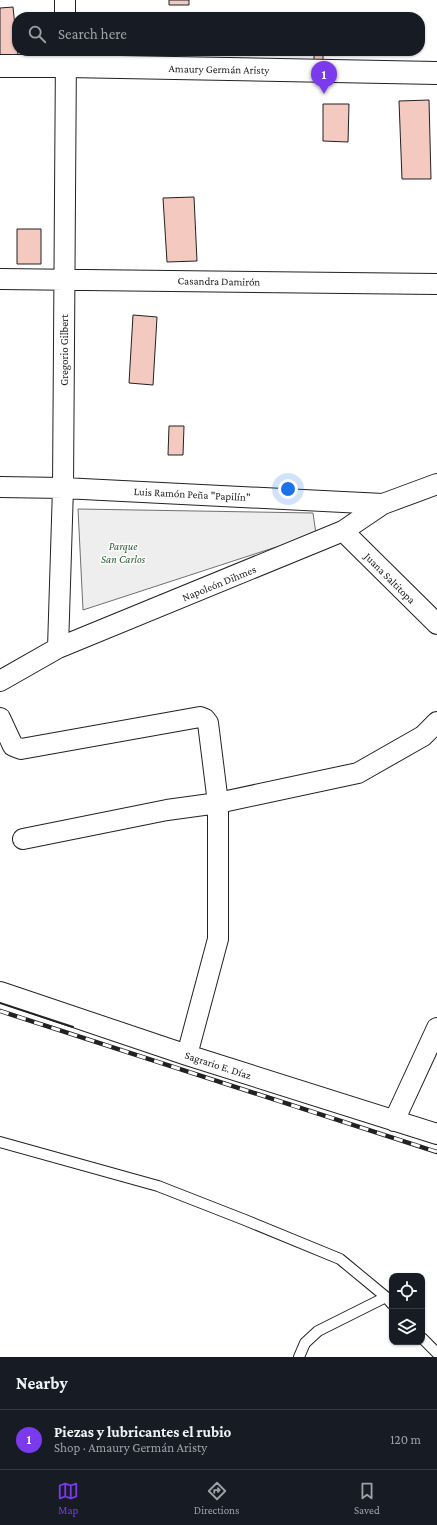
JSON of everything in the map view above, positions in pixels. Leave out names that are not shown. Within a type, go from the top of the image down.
[{"type":"street","points":[[65,0],[65,12]]},
{"type":"street","name":"Amaury Germán Aristy","points":[[0,66],[66,59],[437,73]]},
{"type":"street","name":"Gregorio Gilbert","points":[[58,648],[63,488],[66,59]]},
{"type":"street","name":"Casandra Damirón","points":[[0,279],[437,284]]},
{"type":"street","name":"Napoleón Dihmes","points":[[0,681],[58,648],[343,532],[383,504],[437,484]]},
{"type":"street","name":"Luis Ramón Peña \"Papilín\"","points":[[0,487],[63,488],[383,504]]},
{"type":"street","name":"Juana Saltitopa","points":[[343,532],[437,624]]},
{"type":"street","points":[[0,718],[13,746],[21,749],[200,717],[205,719],[208,723],[218,803],[218,939],[187,1054]]},
{"type":"street","points":[[23,839],[167,810],[218,803],[358,773],[423,736],[437,722]]},
{"type":"street","name":"Sagrario E. Díaz","points":[[0,992],[437,1134]]},
{"type":"street","points":[[394,1121],[437,1028]]},
{"type":"lane","points":[[0,1142],[158,1186],[245,1220],[340,1260],[389,1300],[318,1331],[305,1342],[299,1357]]},
{"type":"lane","points":[[425,1341],[437,1353]]},
{"type":"green space","name":"Parque San Carlos","points":[[78,509],[313,513],[316,534],[83,610]]},
{"type":"building","points":[[169,0],[189,0],[189,5],[169,5]]},
{"type":"building","points":[[13,7],[12,56],[0,57],[0,8]]},
{"type":"building","points":[[314,56],[323,56],[323,60],[314,60]]},
{"type":"building","points":[[429,100],[431,179],[402,179],[399,101]]},
{"type":"building","points":[[323,104],[349,104],[348,142],[323,141]]},
{"type":"building","points":[[194,197],[197,261],[167,262],[163,198]]},
{"type":"building","points":[[17,229],[41,229],[41,264],[17,264]]},
{"type":"building","points":[[133,315],[157,317],[153,385],[129,383]]},
{"type":"building","points":[[169,426],[184,426],[183,455],[168,455]]},
{"type":"railway","points":[[0,1011],[437,1152]]},
{"type":"wall","points":[[0,1003],[73,1027]]},
{"type":"place","name":"Piezas y lubricantes el rubio","points":[[324,94]]}]
